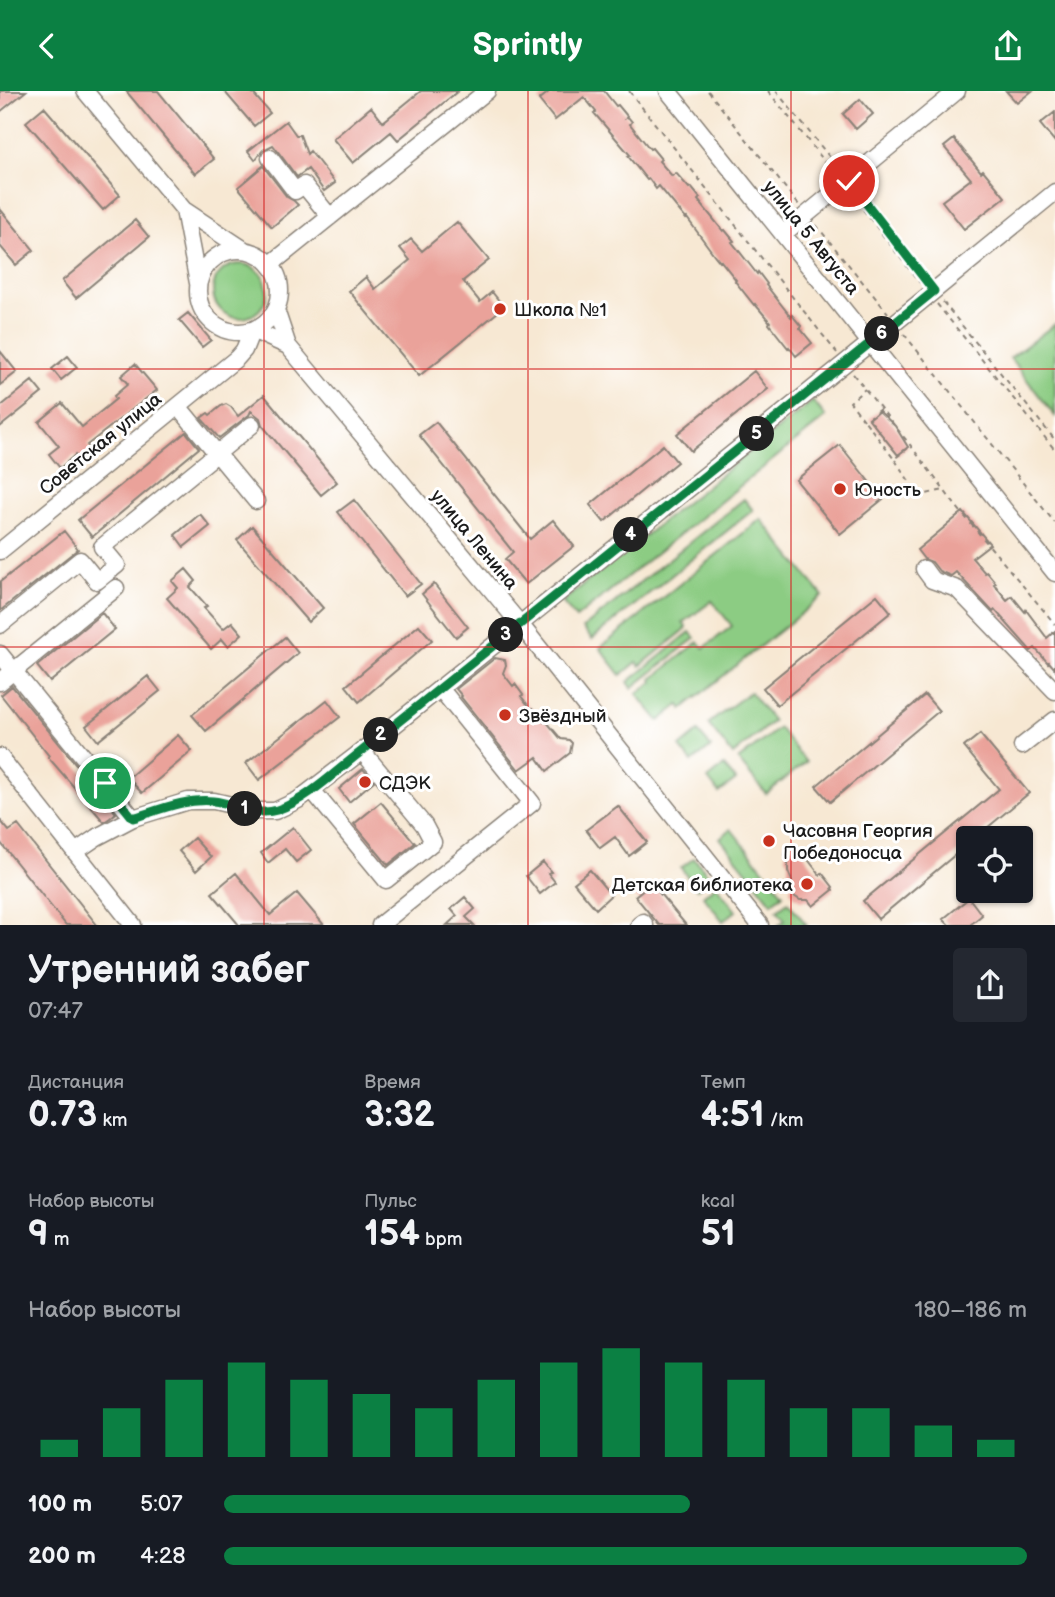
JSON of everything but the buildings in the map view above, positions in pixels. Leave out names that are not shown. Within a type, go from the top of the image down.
[{"type":"street","points":[[85,91],[184,210],[243,250]]},
{"type":"street","points":[[271,264],[487,91]]},
{"type":"street","name":"улица 5 Августа","points":[[668,91],[1055,573]]},
{"type":"street","points":[[783,235],[957,91]]},
{"type":"street","points":[[270,158],[296,191],[304,185],[330,217]]},
{"type":"street","points":[[75,852],[133,818],[188,801],[214,801],[248,810],[275,811],[298,800],[1055,192]]},
{"type":"street","points":[[184,210],[200,303],[207,317],[227,337],[230,347],[226,367]]},
{"type":"street","points":[[198,286],[203,271],[213,259],[227,251],[243,250],[259,254],[271,264],[279,278],[281,294],[276,310],[266,322],[252,330],[236,332],[220,328]]},
{"type":"street","points":[[276,310],[288,346]]},
{"type":"street","points":[[252,330],[288,346]]},
{"type":"street","name":"Советская улица","points":[[0,551],[226,367],[244,350],[252,330]]},
{"type":"street","name":"улица Ленина","points":[[288,346],[520,624],[761,925]]},
{"type":"street","points":[[178,405],[256,501]]},
{"type":"street","points":[[0,625],[80,560],[97,581],[117,565],[102,547],[252,425]]},
{"type":"street","points":[[924,569],[932,579],[957,589],[1055,691]]},
{"type":"street","points":[[0,682],[116,588]]},
{"type":"street","points":[[0,654],[133,818]]},
{"type":"street","points":[[380,925],[532,803],[440,688]]},
{"type":"street","points":[[1022,746],[1055,720]]},
{"type":"street","points":[[312,790],[386,880],[433,842],[424,825],[362,751]]},
{"type":"street","points":[[0,757],[133,925]]},
{"type":"street","points":[[639,925],[643,922],[645,925]]},
{"type":"path","points":[[708,91],[1055,523]]},
{"type":"path","points":[[768,91],[1055,440]]},
{"type":"path","points":[[776,91],[1055,450]]},
{"type":"path","points":[[865,389],[850,402],[918,493],[944,490]]},
{"type":"path","points":[[865,421],[881,408]]},
{"type":"path","points":[[894,459],[911,446]]},
{"type":"green space","points":[[240,264],[259,272],[267,291],[259,310],[240,318],[221,310],[213,291],[221,272]]},
{"type":"green space","points":[[1055,324],[1055,416],[1010,358]]},
{"type":"green space","points":[[813,401],[826,417],[576,618],[562,602]]},
{"type":"green space","points":[[744,499],[753,510],[592,639],[583,628]]},
{"type":"green space","points":[[761,519],[823,596],[682,709],[679,705],[659,721],[637,694],[698,642],[704,648],[732,626],[712,601],[683,623],[687,628],[640,666],[637,662],[621,675],[600,648]]},
{"type":"green space","points":[[690,632],[695,638],[632,688],[628,682]]},
{"type":"green space","points":[[750,692],[773,721],[733,755],[708,724]]},
{"type":"green space","points":[[779,728],[806,762],[766,794],[738,760]]},
{"type":"green space","points":[[698,732],[711,747],[692,762],[680,747]]},
{"type":"green space","points":[[724,766],[736,780],[719,793],[708,779]]},
{"type":"green space","points":[[731,829],[783,894],[772,903],[720,838]]},
{"type":"green space","points":[[694,858],[711,878],[697,889],[681,868]]},
{"type":"green space","points":[[716,885],[736,911],[723,921],[703,896]]},
{"type":"green space","points":[[788,902],[807,925],[779,925],[785,920],[777,910]]},
{"type":"place","name":"Школа №1","points":[[500,309]]},
{"type":"place","name":"Юность","points":[[840,489]]},
{"type":"place","name":"Звёздный","points":[[505,715]]},
{"type":"place","name":"СДЭК","points":[[365,782]]},
{"type":"place","name":"Часовня Георгия Победоносца","points":[[769,841]]},
{"type":"place","name":"Детская библиотека","points":[[807,884]]},
{"type":"route","points":[[105,783],[133,818],[188,801],[214,801],[257,811],[275,811],[298,800],[812,390],[934,291],[849,181]]}]
